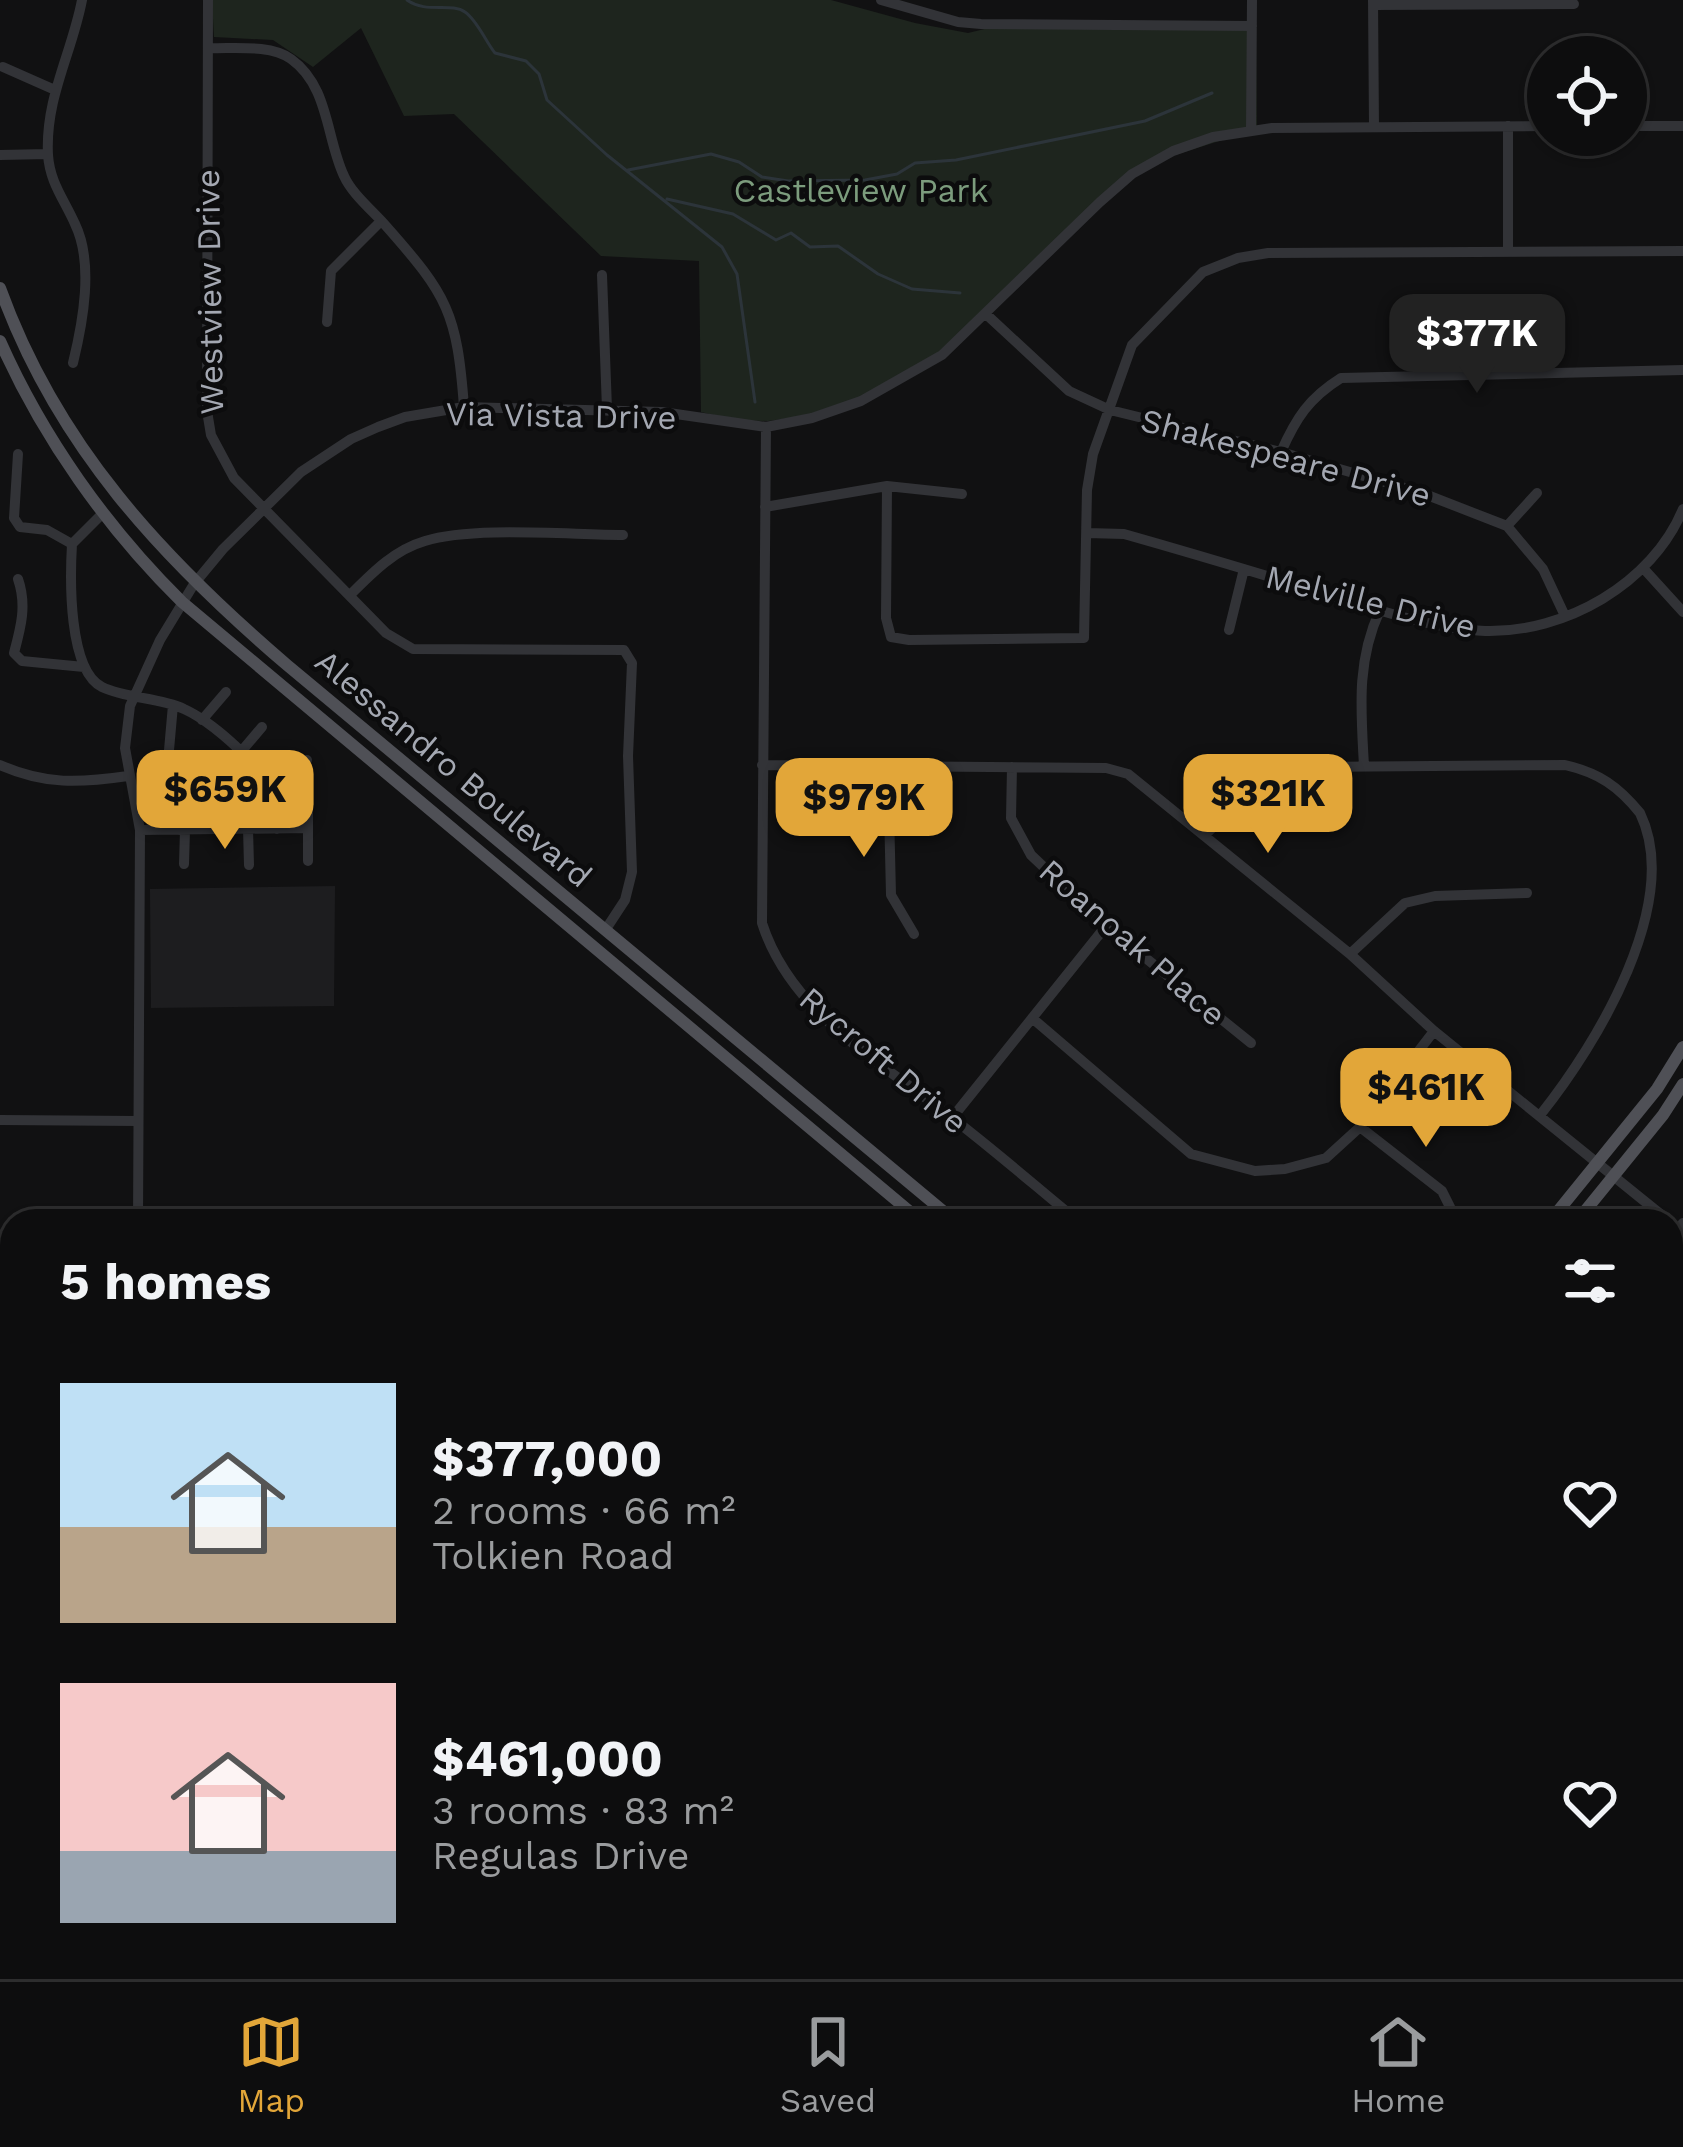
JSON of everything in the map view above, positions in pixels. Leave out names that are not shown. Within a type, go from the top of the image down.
[{"type":"main road","name":"Alessandro Boulevard","points":[[0,288],[47,390],[88,458],[142,529],[194,584],[941,1209]]},
{"type":"main road","name":"Alessandro Boulevard","points":[[0,341],[47,432],[103,513],[182,602],[907,1209]]},
{"type":"main road","points":[[1559,1209],[1657,1089],[1683,1047]]},
{"type":"main road","points":[[1587,1209],[1683,1084]]},
{"type":"street","points":[[73,363],[82,325],[82,250],[77,226],[54,188],[48,154],[55,90],[82,0]]},
{"type":"street","name":"Westview Drive","points":[[208,0],[206,411],[222,460],[262,509],[386,633],[413,650],[624,650],[632,663],[628,756],[632,872],[625,900],[606,929]]},
{"type":"street","points":[[881,0],[981,25],[1252,26]]},
{"type":"street","points":[[1251,130],[1252,0]]},
{"type":"street","points":[[1374,127],[1374,3],[1574,4]]},
{"type":"street","points":[[208,49],[249,49],[290,58],[315,86],[345,181],[446,302],[459,341],[464,407]]},
{"type":"street","points":[[3,67],[55,90]]},
{"type":"street","points":[[1508,126],[1508,252]]},
{"type":"street","name":"Via Vista Drive","points":[[138,1209],[140,830],[128,776],[126,729],[135,696],[194,584],[302,472],[350,439],[405,417],[464,407],[607,409],[766,427],[812,418],[861,401],[942,355],[1132,174],[1173,151],[1251,130],[1527,126]]},
{"type":"street","points":[[1647,126],[1683,126]]},
{"type":"street","points":[[0,154],[48,154]]},
{"type":"street","points":[[327,322],[331,271],[381,221]]},
{"type":"street","points":[[887,486],[886,618],[891,637],[1084,638],[1087,490],[1093,454],[1117,379],[1132,344],[1203,272],[1268,253],[1683,251]]},
{"type":"street","points":[[602,275],[607,409]]},
{"type":"street","name":"Shakespeare Drive","points":[[987,315],[1069,391],[1110,410],[1282,452],[1444,500],[1507,526],[1543,569],[1565,616]]},
{"type":"street","points":[[1282,452],[1298,415],[1316,394],[1341,378],[1683,370]]},
{"type":"street","name":"Rycroft Drive","points":[[766,427],[762,923],[772,956],[818,1011],[1063,1209]]},
{"type":"street","points":[[18,454],[14,518],[20,527],[47,530],[73,544]]},
{"type":"street","points":[[765,507],[887,486],[962,494]]},
{"type":"street","points":[[1507,526],[1537,493]]},
{"type":"street","name":"Melville Drive","points":[[1087,533],[1124,534],[1380,610],[1455,629],[1488,631],[1540,626],[1600,599],[1644,569],[1674,531],[1683,509]]},
{"type":"street","points":[[103,513],[73,544],[70,586],[84,667],[98,685],[173,705],[202,720],[266,776],[275,790],[277,829]]},
{"type":"street","points":[[350,595],[386,560],[424,541],[461,535],[623,535]]},
{"type":"street","points":[[1229,630],[1244,569]]},
{"type":"street","points":[[1644,569],[1683,612]]},
{"type":"street","points":[[18,579],[22,623],[14,653],[22,662],[84,667]]},
{"type":"street","points":[[1364,766],[1359,682],[1367,637],[1380,610]]},
{"type":"street","points":[[202,720],[226,692]]},
{"type":"street","points":[[169,750],[173,705]]},
{"type":"street","points":[[240,753],[262,727]]},
{"type":"street","points":[[275,790],[307,760]]},
{"type":"street","points":[[0,765],[49,782],[77,784],[128,776]]},
{"type":"street","points":[[762,765],[1106,768],[1128,775],[1657,1209]]},
{"type":"street","points":[[1205,835],[1251,791],[1310,767],[1565,765],[1597,772],[1618,788],[1660,847],[1664,876],[1655,925],[1619,1003],[1577,1069],[1540,1114]]},
{"type":"street","name":"Roanoak Place","points":[[1012,766],[1011,818],[1031,855],[1106,926],[1251,1043]]},
{"type":"street","points":[[888,767],[891,895],[914,934]]},
{"type":"street","points":[[181,794],[184,864]]},
{"type":"street","points":[[236,795],[249,865]]},
{"type":"street","points":[[308,803],[308,861]]},
{"type":"street","points":[[140,830],[308,828]]},
{"type":"street","points":[[1350,954],[1405,903],[1435,896],[1527,893]]},
{"type":"street","points":[[952,1118],[1106,926]]},
{"type":"street","points":[[1032,1018],[1190,1154],[1255,1171],[1326,1158],[1360,1127],[1435,1031]]},
{"type":"street","points":[[0,1120],[138,1121]]},
{"type":"street","points":[[1360,1127],[1442,1191],[1449,1209]]},
{"type":"shaded area","points":[[335,886],[334,1006],[151,1008],[150,889]]},
{"type":"green space","name":"Castleview Park","points":[[212,0],[831,0],[968,33],[1009,23],[1256,23],[1257,129],[1147,164],[958,341],[840,411],[768,421],[736,420],[701,412],[699,261],[601,256],[454,114],[404,116],[361,28],[313,67],[273,40],[214,37]]},
{"type":"waterway","points":[[407,0],[465,12],[495,53],[526,61],[539,74],[547,100],[722,247],[737,274],[755,402]]},
{"type":"waterway","points":[[628,170],[711,154],[739,162],[762,177],[865,180],[897,174],[915,163],[956,160],[1145,121],[1212,93]]},
{"type":"waterway","points":[[667,199],[733,214],[776,240],[791,233],[810,247],[838,246],[878,274],[912,289],[960,293]]}]
